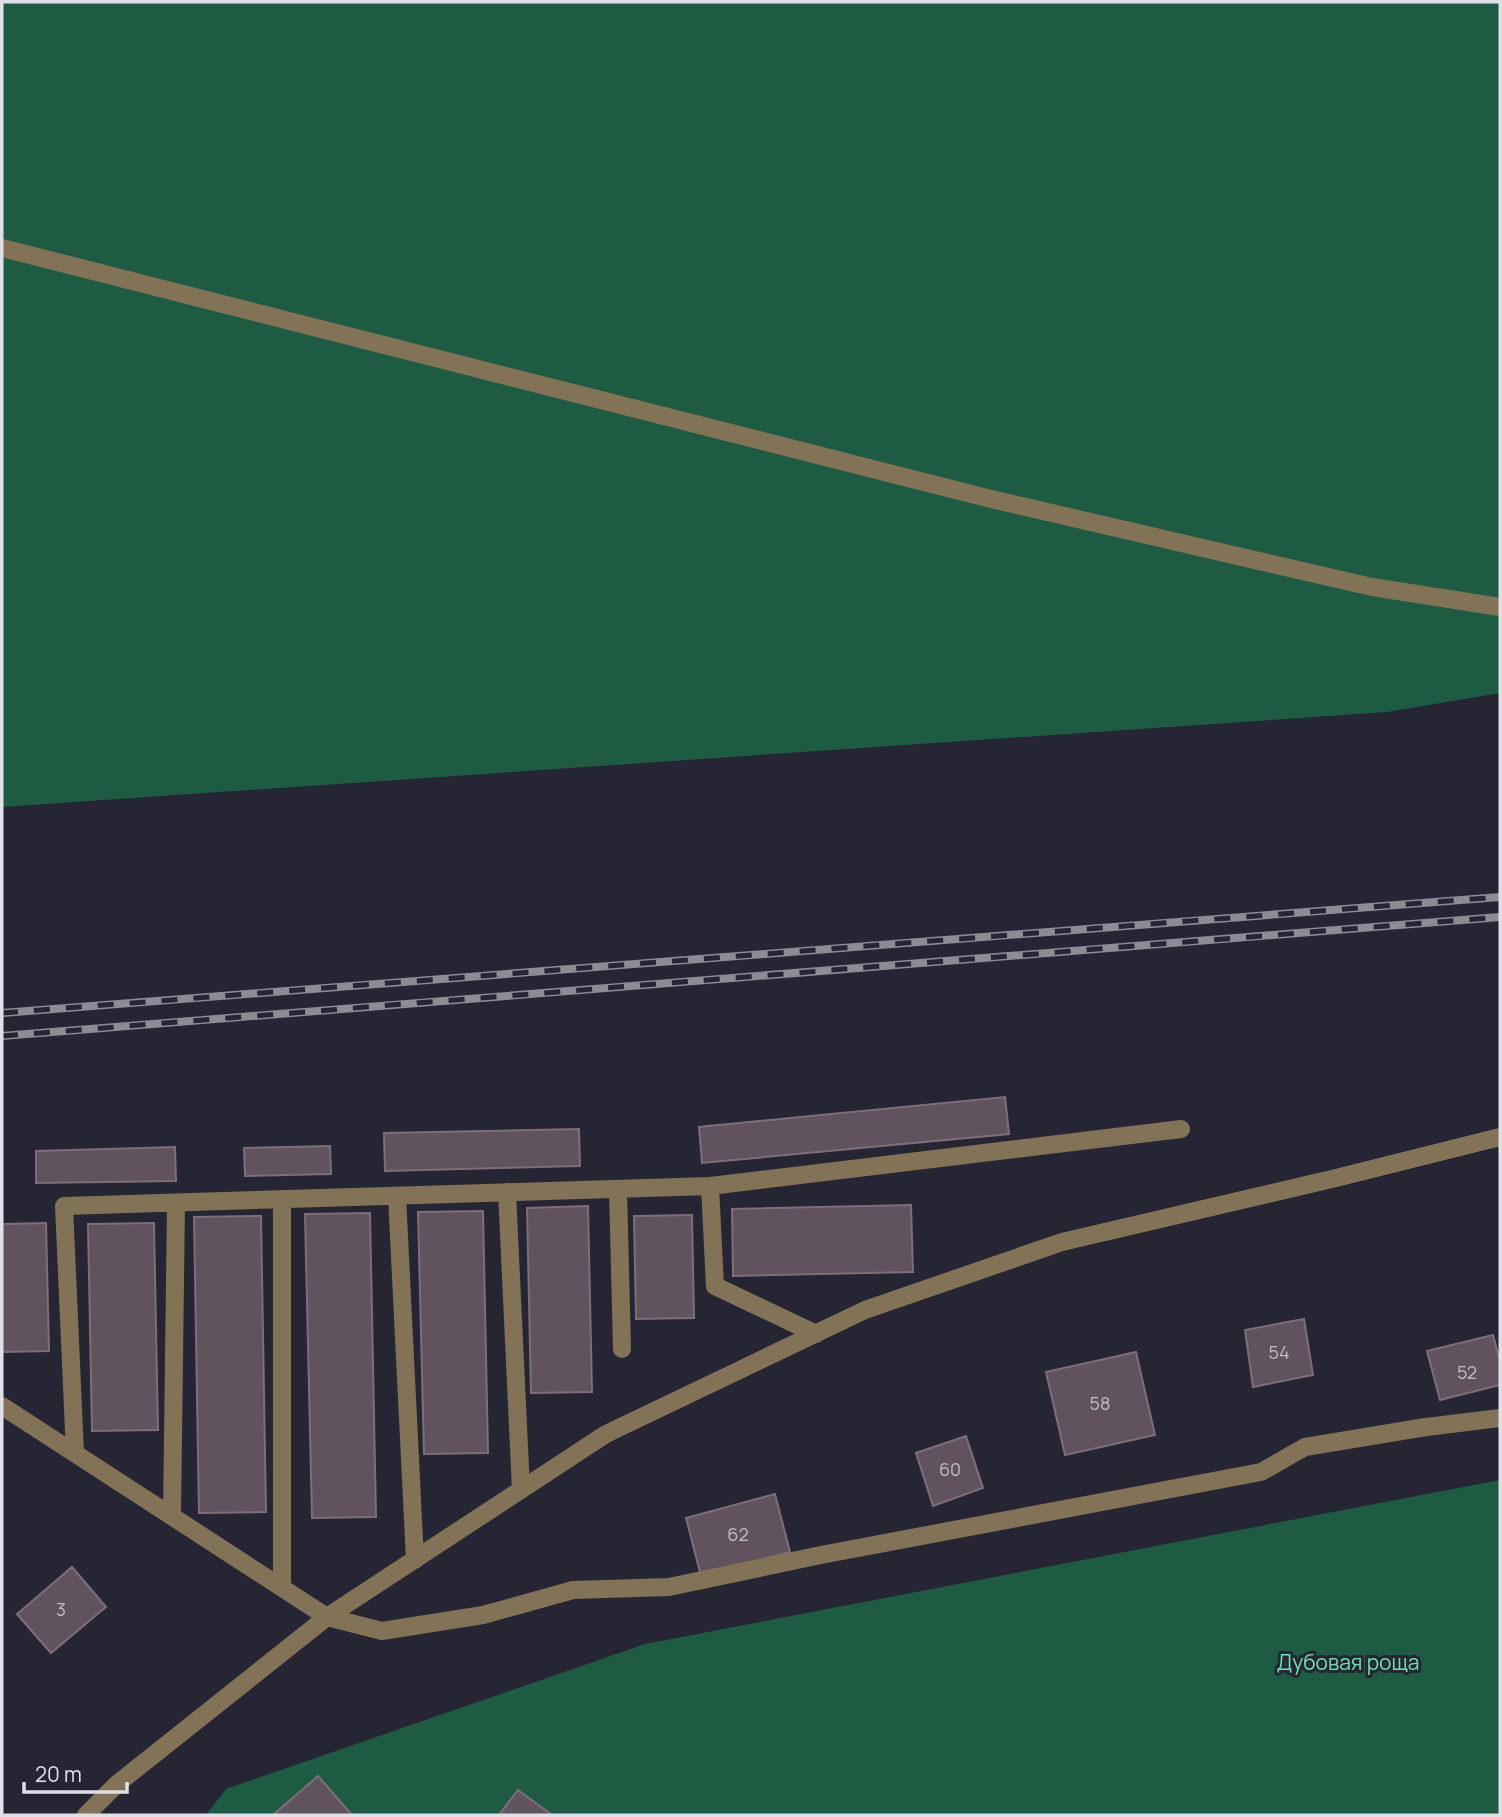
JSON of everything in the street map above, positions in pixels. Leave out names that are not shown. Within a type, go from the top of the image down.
[{"type":"street","points":[[2,248],[991,499],[1373,587],[1500,607]]},
{"type":"street","points":[[75,1453],[64,1206],[710,1186],[1181,1129]]},
{"type":"street","points":[[86,1815],[117,1784],[327,1617],[606,1434],[865,1310],[1062,1242],[1500,1137]]},
{"type":"street","points":[[710,1186],[715,1286],[816,1334]]},
{"type":"street","points":[[618,1189],[622,1349]]},
{"type":"street","points":[[507,1192],[521,1490]]},
{"type":"street","points":[[397,1196],[415,1560]]},
{"type":"street","points":[[282,1199],[282,1588]]},
{"type":"street","points":[[172,1516],[176,1203]]},
{"type":"street","points":[[2,1406],[327,1617],[382,1631],[483,1615],[573,1590],[669,1587],[821,1555],[1261,1472],[1305,1447],[1500,1418]]},
{"type":"green space","points":[[2,2],[1500,2],[1500,693],[1387,712],[2,807]]},
{"type":"green space","name":"Дубовая роща","points":[[1500,1480],[1500,1815],[206,1815],[226,1789],[645,1644]]},
{"type":"building","points":[[1005,1097],[1009,1134],[702,1163],[699,1127]]},
{"type":"building","points":[[579,1129],[580,1166],[385,1171],[384,1133]]},
{"type":"building","points":[[330,1146],[331,1174],[245,1176],[244,1148]]},
{"type":"building","points":[[175,1147],[176,1181],[36,1183],[36,1151]]},
{"type":"building","points":[[911,1205],[913,1272],[733,1276],[732,1209]]},
{"type":"building","points":[[588,1206],[592,1392],[531,1393],[527,1208]]},
{"type":"building","points":[[483,1211],[488,1453],[424,1454],[418,1212]]},
{"type":"building","points":[[370,1213],[376,1517],[312,1518],[305,1214]]},
{"type":"building","points":[[692,1215],[694,1318],[636,1319],[634,1216]]},
{"type":"building","points":[[261,1216],[266,1512],[199,1513],[194,1217]]},
{"type":"building","points":[[46,1223],[49,1351],[2,1352],[2,1224]]},
{"type":"building","points":[[154,1223],[158,1430],[92,1431],[88,1224]]},
{"type":"building","points":[[1304,1319],[1313,1375],[1253,1387],[1245,1330]]},
{"type":"building","points":[[1493,1335],[1500,1361],[1500,1385],[1440,1400],[1427,1351]]},
{"type":"building","points":[[1136,1352],[1155,1435],[1065,1455],[1046,1372]]},
{"type":"building","points":[[966,1436],[983,1488],[933,1506],[916,1453]]},
{"type":"building","points":[[775,1494],[790,1552],[701,1576],[686,1518]]},
{"type":"building","points":[[72,1567],[106,1607],[51,1653],[17,1614]]},
{"type":"building","points":[[318,1776],[352,1815],[273,1815]]},
{"type":"building","points":[[518,1790],[552,1815],[499,1815]]},
{"type":"railway","points":[[2,1013],[1500,897]]},
{"type":"railway","points":[[2,1036],[1500,917]]}]
